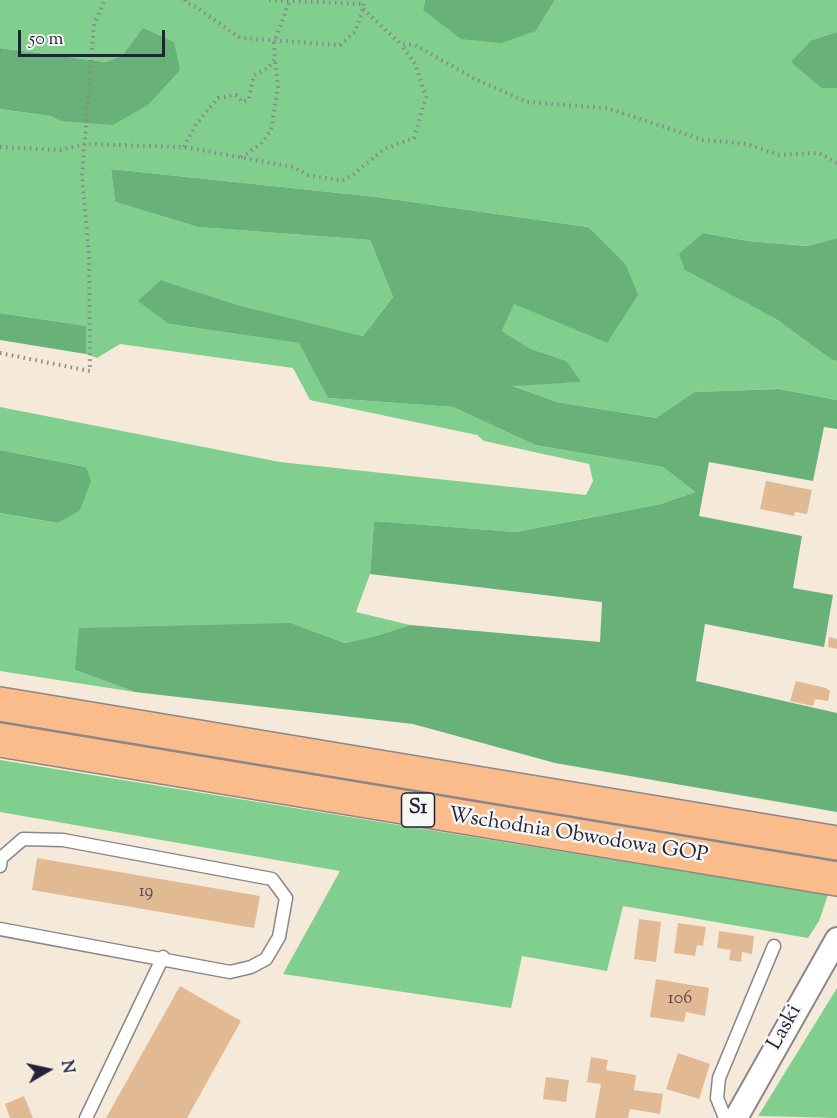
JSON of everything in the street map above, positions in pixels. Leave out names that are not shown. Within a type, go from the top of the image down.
[{"type":"highway","name":"Wschodnia Obwodowa GOP","points":[[0,704],[837,843]]},
{"type":"highway","name":"Wschodnia Obwodowa GOP","points":[[0,740],[837,879]]},
{"type":"street","name":"Laski","points":[[736,1118],[832,948]]},
{"type":"lane","points":[[0,866],[1,858],[22,839],[63,840],[272,879],[286,898],[279,937],[266,959],[251,967],[230,972],[164,957],[0,929]]},
{"type":"lane","points":[[725,1118],[719,1109],[717,1098],[719,1078],[774,946]]},
{"type":"lane","points":[[86,1118],[164,957]]},
{"type":"path","points":[[0,353],[90,370],[89,256],[82,176],[94,24],[105,0]]},
{"type":"path","points":[[185,0],[186,3],[196,7],[240,38],[274,43],[340,45],[355,32],[363,9],[363,2],[268,0]]},
{"type":"path","points":[[241,157],[261,144],[271,130],[278,86],[274,43],[290,0]]},
{"type":"path","points":[[0,147],[60,150],[85,144],[184,147],[293,167],[308,175],[342,181],[384,149],[414,138],[426,97],[415,64],[401,44],[363,9]]},
{"type":"path","points":[[401,44],[415,45],[475,79],[527,102],[607,108],[703,140],[747,144],[779,155],[819,153],[837,163]]},
{"type":"path","points":[[184,147],[196,124],[218,98],[236,95],[242,102],[247,100],[254,75],[268,68],[275,59]]},
{"type":"green space","points":[[0,0],[425,0],[423,10],[536,31],[555,0],[837,0],[837,32],[812,40],[822,88],[837,88],[837,238],[809,246],[748,241],[703,233],[686,270],[776,319],[832,360],[837,361],[837,400],[779,389],[694,392],[656,418],[557,402],[511,385],[580,382],[567,361],[531,349],[502,331],[514,303],[607,343],[588,227],[377,197],[111,169],[115,202],[198,227],[370,240],[393,297],[363,336],[238,305],[161,280],[169,324],[300,343],[328,398],[453,407],[535,445],[663,467],[695,492],[661,504],[516,532],[374,521],[370,574],[356,612],[410,625],[376,636],[345,643],[291,623],[75,670],[135,692],[0,671],[0,513],[58,523],[86,467],[0,450],[0,407],[280,462],[586,495],[593,481],[589,464],[484,441],[477,435],[310,400],[293,368],[120,344],[97,358],[86,354],[85,326],[0,313],[0,109],[50,116],[61,121],[123,55],[106,62],[0,48]]},
{"type":"green space","points":[[425,0],[555,0],[536,31],[501,43],[461,39],[423,10]]},
{"type":"green space","points":[[143,28],[174,42],[180,70],[148,105],[113,125],[61,121],[50,116],[0,109],[0,48],[106,62],[123,55]]},
{"type":"green space","points":[[837,32],[837,88],[822,88],[791,62],[812,40]]},
{"type":"green space","points":[[111,169],[377,197],[588,227],[626,265],[638,295],[607,343],[514,304],[502,331],[531,349],[567,361],[581,382],[513,386],[557,402],[656,418],[694,392],[779,389],[837,400],[837,429],[824,427],[813,481],[709,462],[699,516],[802,536],[793,588],[833,595],[824,647],[705,624],[696,681],[837,713],[837,812],[555,763],[413,724],[135,692],[75,670],[79,628],[291,623],[345,643],[410,625],[600,642],[602,602],[370,574],[374,521],[516,532],[661,504],[695,492],[663,467],[535,445],[453,407],[328,398],[299,343],[169,324],[138,301],[161,280],[238,305],[363,336],[393,297],[370,240],[198,227],[115,202]]},
{"type":"green space","points":[[703,233],[748,241],[808,246],[837,238],[837,361],[832,360],[776,319],[685,270],[679,254]]},
{"type":"green space","points":[[0,313],[86,326],[86,354],[0,340]]},
{"type":"green space","points":[[0,450],[86,467],[91,481],[80,510],[58,523],[0,513]]},
{"type":"green space","points":[[0,760],[828,895],[819,921],[808,938],[623,906],[607,971],[522,956],[511,1008],[283,974],[340,871],[0,812]]},
{"type":"green space","points":[[837,988],[837,1118],[758,1116],[760,1113]]},
{"type":"building","points":[[766,481],[812,490],[807,514],[795,512],[794,516],[760,509]]},
{"type":"building","points":[[829,637],[837,639],[837,649],[828,647]]},
{"type":"building","points":[[796,681],[826,688],[830,691],[828,701],[815,699],[813,706],[790,701]]},
{"type":"building","points":[[37,858],[260,896],[254,928],[32,890]]},
{"type":"building","points":[[639,919],[661,922],[656,962],[634,959]]},
{"type":"building","points":[[678,923],[706,927],[703,946],[697,945],[695,956],[674,953]]},
{"type":"building","points":[[719,931],[754,936],[752,954],[742,952],[741,962],[729,960],[731,950],[717,948]]},
{"type":"building","points":[[656,979],[709,988],[705,1016],[686,1012],[684,1022],[650,1017]]},
{"type":"building","points":[[180,986],[241,1021],[187,1118],[106,1118]]},
{"type":"building","points":[[678,1053],[710,1064],[699,1099],[666,1089]]},
{"type":"building","points":[[591,1057],[608,1060],[606,1070],[636,1075],[634,1090],[663,1094],[660,1114],[630,1109],[628,1118],[595,1118],[601,1084],[587,1082]]},
{"type":"building","points":[[546,1077],[569,1080],[566,1102],[543,1099]]},
{"type":"building","points":[[24,1096],[33,1118],[10,1118],[5,1104]]}]
